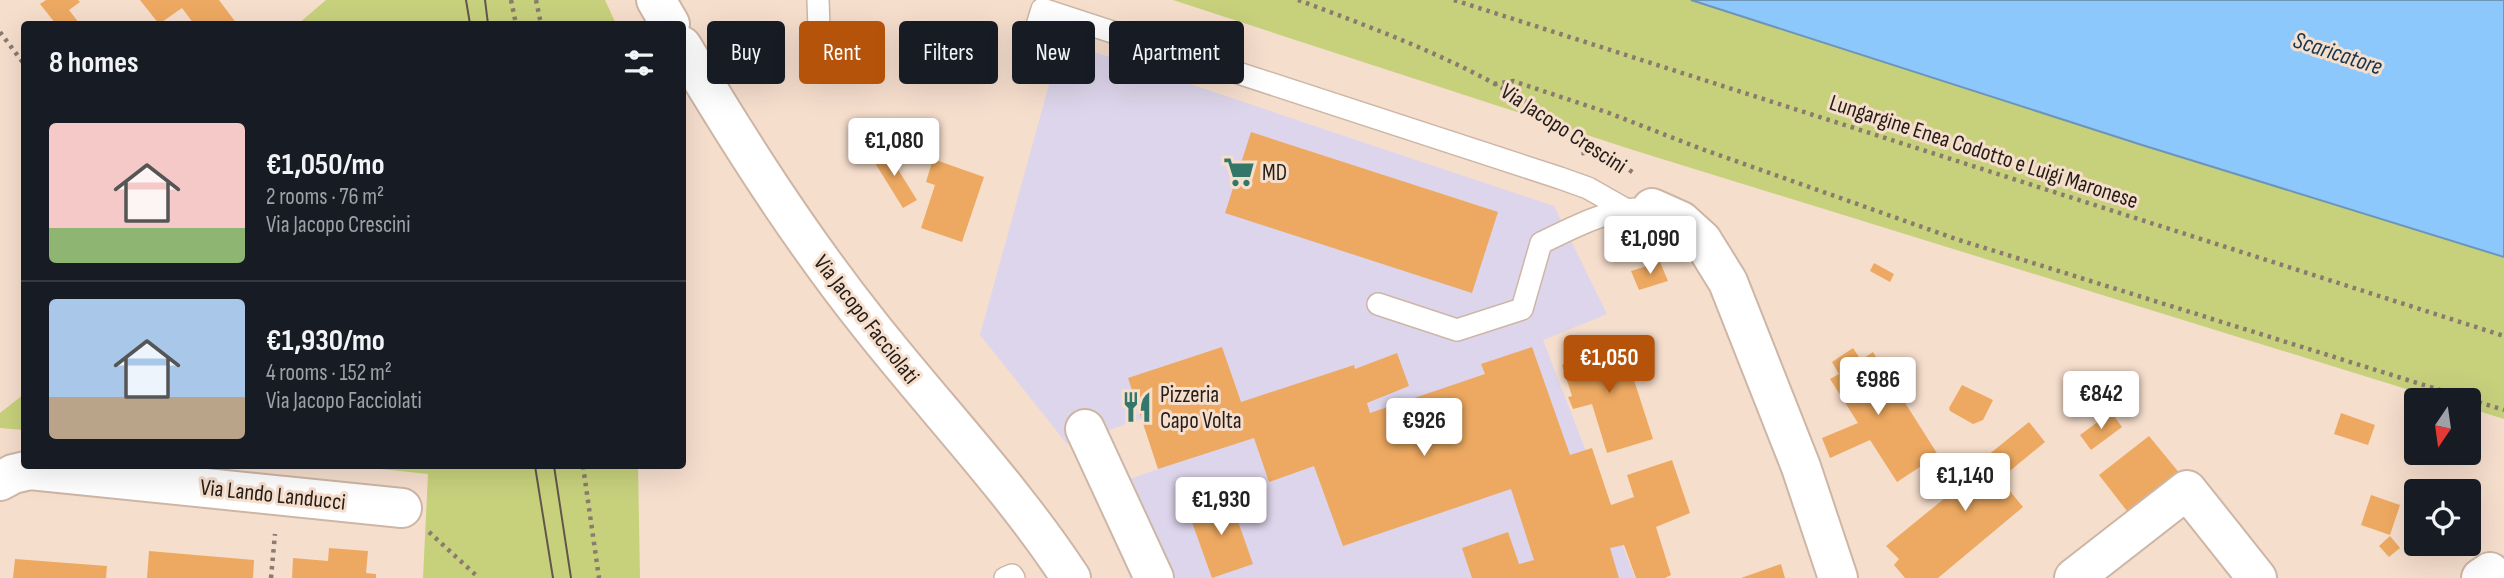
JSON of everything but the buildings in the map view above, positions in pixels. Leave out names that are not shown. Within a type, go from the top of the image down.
[{"type":"street","points":[[656,0],[668,21]]},
{"type":"street","name":"Via Jacopo Facciolati","points":[[686,53],[750,159],[820,261],[992,472],[1072,578]]},
{"type":"street","points":[[1639,209],[1681,221],[1702,240],[1728,282],[1801,467],[1838,578]]},
{"type":"street","points":[[1085,429],[1154,578]]},
{"type":"street","name":"Via Lando Landucci","points":[[0,481],[30,470],[402,508]]},
{"type":"street","points":[[2074,578],[2187,490],[2257,578]]},
{"type":"lane","points":[[818,0],[819,21]]},
{"type":"lane","points":[[1038,21],[1042,9],[1079,21]]},
{"type":"lane","points":[[1095,26],[1560,178],[1639,209]]},
{"type":"lane","points":[[1378,304],[1457,330],[1522,309],[1541,243],[1574,227],[1639,209]]},
{"type":"lane","points":[[1006,578],[1012,575],[1014,578]]},
{"type":"path","points":[[511,0],[515,21]]},
{"type":"path","points":[[536,0],[540,21]]},
{"type":"path","name":"Via Jacopo Crescini","points":[[1298,0],[1424,50],[1494,84],[1581,135],[1638,176],[1639,209]]},
{"type":"path","name":"Lungargine Enea Codotto e Luigi Maronese","points":[[1454,0],[2504,336]]},
{"type":"path","points":[[0,32],[21,60]]},
{"type":"path","points":[[1494,84],[1513,81],[1609,113],[1699,148],[1956,239],[2504,410]]},
{"type":"path","points":[[583,469],[599,578]]},
{"type":"path","points":[[402,508],[479,578]]},
{"type":"shaded area","points":[[1095,52],[1109,57],[1109,84],[1189,84],[1554,206],[1607,314],[1543,340],[1635,578],[1170,578],[1127,480],[1158,469],[1142,419],[1067,444],[980,335],[1049,84],[1095,84]]},
{"type":"green space","points":[[326,0],[605,0],[615,21],[302,21]]},
{"type":"green space","points":[[1173,0],[2504,0],[2504,419],[2482,412],[2482,388],[2404,388],[1633,150]]},
{"type":"green space","points":[[21,396],[21,430],[0,428],[0,413]]},
{"type":"green space","points":[[380,469],[638,469],[640,578],[423,578],[428,474]]},
{"type":"water","name":"Scaricatore","points":[[1691,0],[2504,0],[2504,257],[2142,145]]},
{"type":"tram line","points":[[466,0],[470,21]]},
{"type":"tram line","points":[[485,0],[488,21]]},
{"type":"tram line","points":[[535,469],[553,578]]},
{"type":"tram line","points":[[554,469],[571,578]]},
{"type":"place","name":"MD","points":[[1239,172]]},
{"type":"place","name":"Pizzeria Capo Volta","points":[[1137,407]]}]
